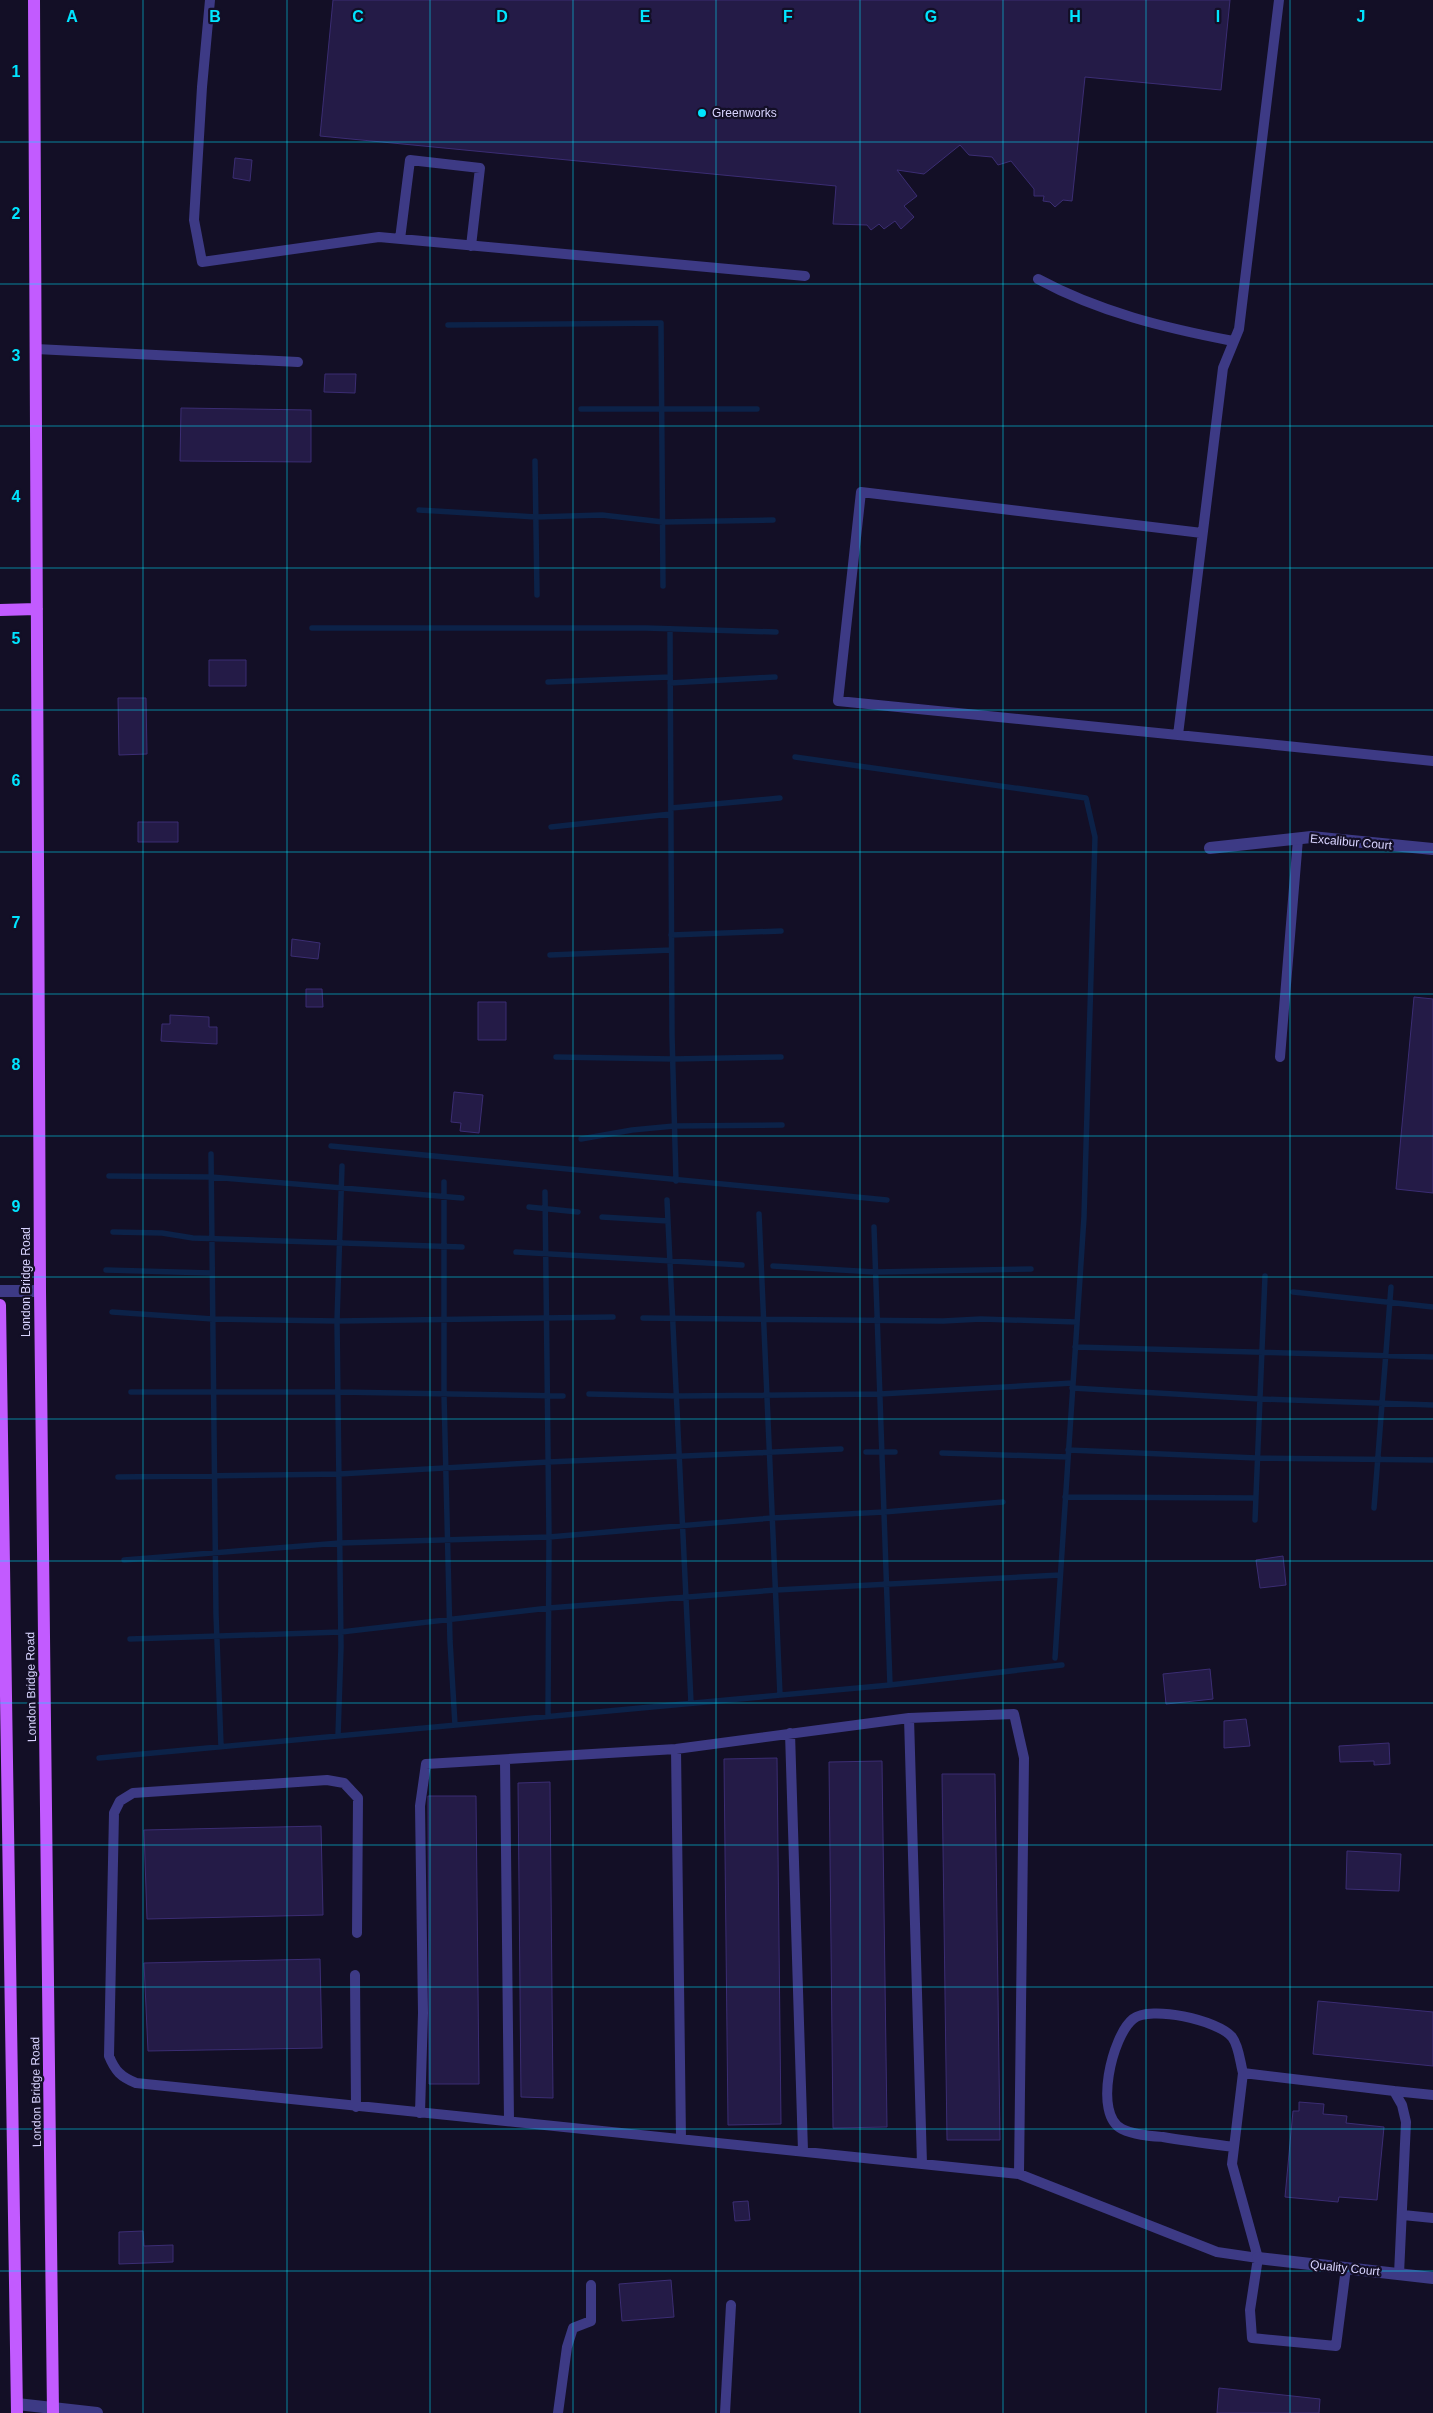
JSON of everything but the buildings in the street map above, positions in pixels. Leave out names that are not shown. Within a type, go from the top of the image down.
[{"type":"main road","name":"London Bridge Road","points":[[34,0],[40,1291],[53,2411]]},
{"type":"main road","points":[[0,610],[37,609]]},
{"type":"main road","name":"London Bridge Road","points":[[0,1305],[17,2409]]},
{"type":"street","name":"Excalibur Court","points":[[1210,848],[1311,837],[1433,849]]},
{"type":"street","points":[[0,1291],[40,1291]]},
{"type":"street","name":"Quality Court","points":[[1258,2258],[1433,2278]]},
{"type":"street","points":[[17,2409],[97,2413]]},
{"type":"lane","points":[[210,0],[202,87],[194,220],[202,262],[379,237],[805,276]]},
{"type":"lane","points":[[1178,735],[1223,368],[1240,323],[1279,0]]},
{"type":"lane","points":[[400,239],[410,160],[480,168],[471,246]]},
{"type":"lane","points":[[1038,279],[1068,295],[1112,312],[1180,331],[1233,341]]},
{"type":"lane","points":[[36,348],[298,362]]},
{"type":"lane","points":[[1202,533],[861,492],[838,701],[1433,761]]},
{"type":"lane","points":[[1280,1057],[1298,838]]},
{"type":"lane","points":[[420,2113],[423,2013],[420,1806],[426,1764],[676,1749],[909,1718],[1014,1714],[1024,1758],[1020,2174]]},
{"type":"lane","points":[[909,1718],[922,2164]]},
{"type":"lane","points":[[790,1733],[803,2151]]},
{"type":"lane","points":[[676,1749],[681,2139]]},
{"type":"lane","points":[[505,1760],[508,2121]]},
{"type":"lane","points":[[357,1933],[358,1798],[344,1783],[327,1780],[133,1793],[120,1801],[114,1812],[109,2056],[114,2069],[122,2077],[136,2083],[1020,2174],[1217,2252],[1258,2258]]},
{"type":"lane","points":[[355,1975],[356,2107]]},
{"type":"lane","points":[[1234,2147],[1139,2134],[1123,2130],[1114,2124],[1108,2112],[1106,2090],[1124,2030],[1132,2020],[1148,2013],[1204,2021],[1220,2027],[1236,2043],[1243,2073],[1234,2147],[1234,2174],[1258,2258],[1250,2310],[1252,2338],[1336,2346],[1346,2268]]},
{"type":"lane","points":[[1243,2073],[1433,2095]]},
{"type":"lane","points":[[1394,2091],[1402,2105],[1406,2122],[1399,2274]]},
{"type":"lane","points":[[1403,2215],[1433,2218]]},
{"type":"lane","points":[[558,2413],[567,2347],[573,2328],[591,2321],[590,2285]]},
{"type":"lane","points":[[724,2413],[732,2305]]},
{"type":"waterway","points":[[448,325],[661,323],[663,586]]},
{"type":"waterway","points":[[581,409],[757,409]]},
{"type":"waterway","points":[[535,461],[537,595]]},
{"type":"waterway","points":[[419,510],[536,517],[602,515],[663,522],[773,520]]},
{"type":"waterway","points":[[312,628],[646,628],[776,632]]},
{"type":"waterway","points":[[670,629],[672,1035],[676,1181]]},
{"type":"waterway","points":[[548,682],[670,677]]},
{"type":"waterway","points":[[670,683],[775,677]]},
{"type":"waterway","points":[[795,757],[1086,798],[1095,837],[1084,1217],[1055,1658]]},
{"type":"waterway","points":[[671,808],[780,798]]},
{"type":"waterway","points":[[551,827],[671,814]]},
{"type":"waterway","points":[[671,935],[781,931]]},
{"type":"waterway","points":[[550,955],[671,950]]},
{"type":"waterway","points":[[556,1057],[673,1059],[781,1057]]},
{"type":"waterway","points":[[581,1139],[632,1130],[674,1126],[782,1125]]},
{"type":"waterway","points":[[331,1146],[887,1200]]},
{"type":"waterway","points":[[211,1154],[216,1614],[221,1746]]},
{"type":"waterway","points":[[338,1736],[341,1647],[337,1321],[342,1166]]},
{"type":"waterway","points":[[109,1176],[211,1177],[462,1198]]},
{"type":"waterway","points":[[444,1182],[444,1395],[450,1641],[455,1725]]},
{"type":"waterway","points":[[545,1192],[549,1537],[548,1716]]},
{"type":"waterway","points":[[667,1200],[691,1703]]},
{"type":"waterway","points":[[529,1207],[578,1212]]},
{"type":"waterway","points":[[759,1214],[780,1695]]},
{"type":"waterway","points":[[602,1217],[668,1221]]},
{"type":"waterway","points":[[874,1227],[890,1685],[1062,1665]]},
{"type":"waterway","points":[[113,1232],[162,1233],[193,1238],[462,1247]]},
{"type":"waterway","points":[[516,1252],[742,1265]]},
{"type":"waterway","points":[[773,1266],[875,1272],[1031,1269]]},
{"type":"waterway","points":[[106,1270],[212,1273]]},
{"type":"waterway","points":[[1255,1520],[1265,1276]]},
{"type":"waterway","points":[[1374,1508],[1391,1287]]},
{"type":"waterway","points":[[1293,1292],[1433,1307]]},
{"type":"waterway","points":[[112,1312],[213,1319],[337,1321],[613,1317]]},
{"type":"waterway","points":[[643,1318],[943,1321],[981,1319],[1077,1322]]},
{"type":"waterway","points":[[1075,1347],[1433,1357]]},
{"type":"waterway","points":[[589,1394],[677,1396],[880,1394],[1073,1383]]},
{"type":"waterway","points":[[1072,1388],[1260,1399],[1433,1405]]},
{"type":"waterway","points":[[131,1392],[338,1392],[563,1396]]},
{"type":"waterway","points":[[118,1477],[339,1474],[548,1462],[841,1449]]},
{"type":"waterway","points":[[1068,1450],[1257,1458],[1433,1460]]},
{"type":"waterway","points":[[866,1452],[895,1452]]},
{"type":"waterway","points":[[942,1453],[1068,1457]]},
{"type":"waterway","points":[[1065,1497],[1256,1498]]},
{"type":"waterway","points":[[124,1560],[340,1543],[549,1537],[772,1518],[884,1512],[1003,1502]]},
{"type":"waterway","points":[[130,1639],[341,1632],[549,1608],[776,1590],[1060,1575]]},
{"type":"waterway","points":[[99,1758],[890,1685]]},
{"type":"place","name":"Greenworks","points":[[702,113]]}]
